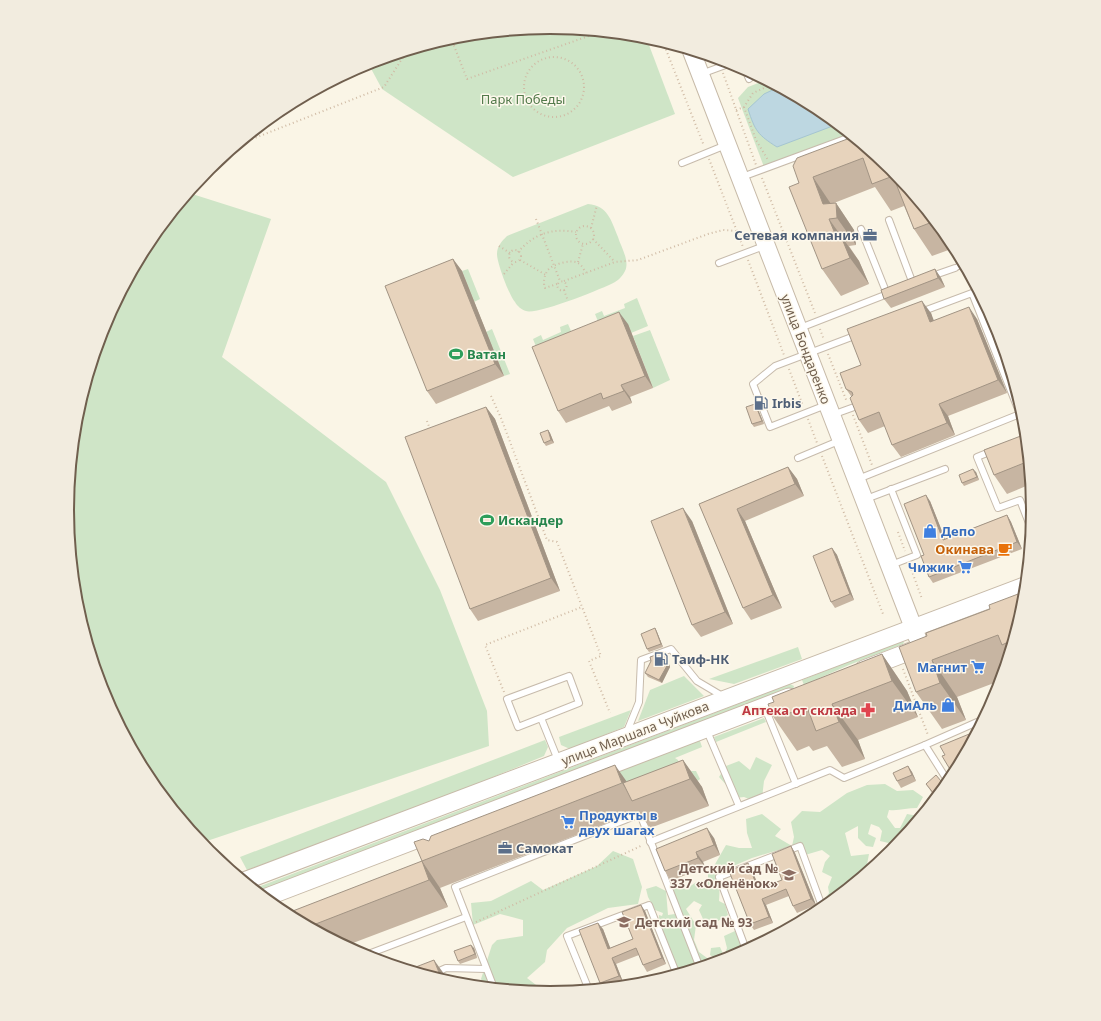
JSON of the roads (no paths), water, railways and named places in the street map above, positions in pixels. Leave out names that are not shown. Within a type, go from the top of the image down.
[{"type":"main road","name":"улица Бондаренко","points":[[693,56],[797,329],[913,627],[913,653]]},
{"type":"main road","name":"улица Маршала Чуйкова","points":[[248,879],[1021,587]]},
{"type":"main road","points":[[848,675],[913,653],[941,639]]},
{"type":"main road","name":"улица Маршала Чуйкова","points":[[270,896],[800,693],[788,675]]},
{"type":"lane","points":[[700,74],[722,66]]},
{"type":"lane","points":[[740,178],[848,138]]},
{"type":"lane","points":[[682,163],[728,145]]},
{"type":"lane","points":[[889,220],[913,284]]},
{"type":"lane","points":[[861,229],[887,294]]},
{"type":"lane","points":[[719,263],[766,245]]},
{"type":"lane","points":[[927,278],[959,266]]},
{"type":"lane","points":[[907,286],[920,281]]},
{"type":"lane","points":[[797,329],[894,291]]},
{"type":"lane","points":[[913,315],[972,293],[1013,397]]},
{"type":"lane","points":[[857,406],[806,413],[770,427],[753,384],[775,366],[862,333]]},
{"type":"lane","points":[[856,480],[1017,415]]},
{"type":"lane","points":[[798,458],[841,440]]},
{"type":"lane","points":[[999,448],[978,457],[998,508],[1020,500],[1027,517]]},
{"type":"lane","points":[[864,500],[945,469]]},
{"type":"lane","points":[[890,566],[917,555],[891,489]]},
{"type":"lane","points":[[625,736],[639,702],[642,660],[671,649],[697,681],[725,698]]},
{"type":"lane","points":[[569,676],[579,703],[541,718],[518,727],[506,699],[569,676]]},
{"type":"lane","points":[[765,707],[796,784]]},
{"type":"lane","points":[[541,718],[559,762]]},
{"type":"lane","points":[[650,842],[830,770],[844,778],[978,722]]},
{"type":"lane","points":[[707,729],[739,806]]},
{"type":"lane","points":[[928,744],[946,777]]},
{"type":"lane","points":[[492,983],[454,885],[640,814],[698,964]]},
{"type":"lane","points":[[745,945],[719,877],[800,846],[821,903]]},
{"type":"lane","points":[[587,986],[567,936],[649,905],[675,971]]},
{"type":"lane","points":[[372,953],[466,917]]},
{"type":"lane","points":[[435,973],[446,968],[486,970]]},
{"type":"water","points":[[773,90],[832,126],[777,147],[761,136],[755,128],[748,109],[764,94]]},
{"type":"place","name":"Сетевая компания","points":[[870,235]]},
{"type":"place","name":"Ватан","points":[[456,354]]},
{"type":"place","name":"Irbis","points":[[761,403]]},
{"type":"place","name":"Искандер","points":[[487,520]]},
{"type":"place","name":"Депо","points":[[930,531]]},
{"type":"place","name":"Окинава","points":[[1005,549]]},
{"type":"place","name":"Чижик","points":[[965,567]]},
{"type":"place","name":"Таиф-НК","points":[[661,659]]},
{"type":"place","name":"Магнит","points":[[978,667]]},
{"type":"place","name":"ДиАль","points":[[948,705]]},
{"type":"place","name":"Аптека от склада","points":[[868,710]]},
{"type":"place","name":"Продукты в двух шагах","points":[[568,822]]},
{"type":"place","name":"Самокат","points":[[505,848]]},
{"type":"place","name":"Детский сад № 337 «Оленёнок»","points":[[789,875]]},
{"type":"place","name":"Детский сад № 93","points":[[624,922]]},
{"type":"park label","name":"Парк Победы","points":[[523,99]]}]
